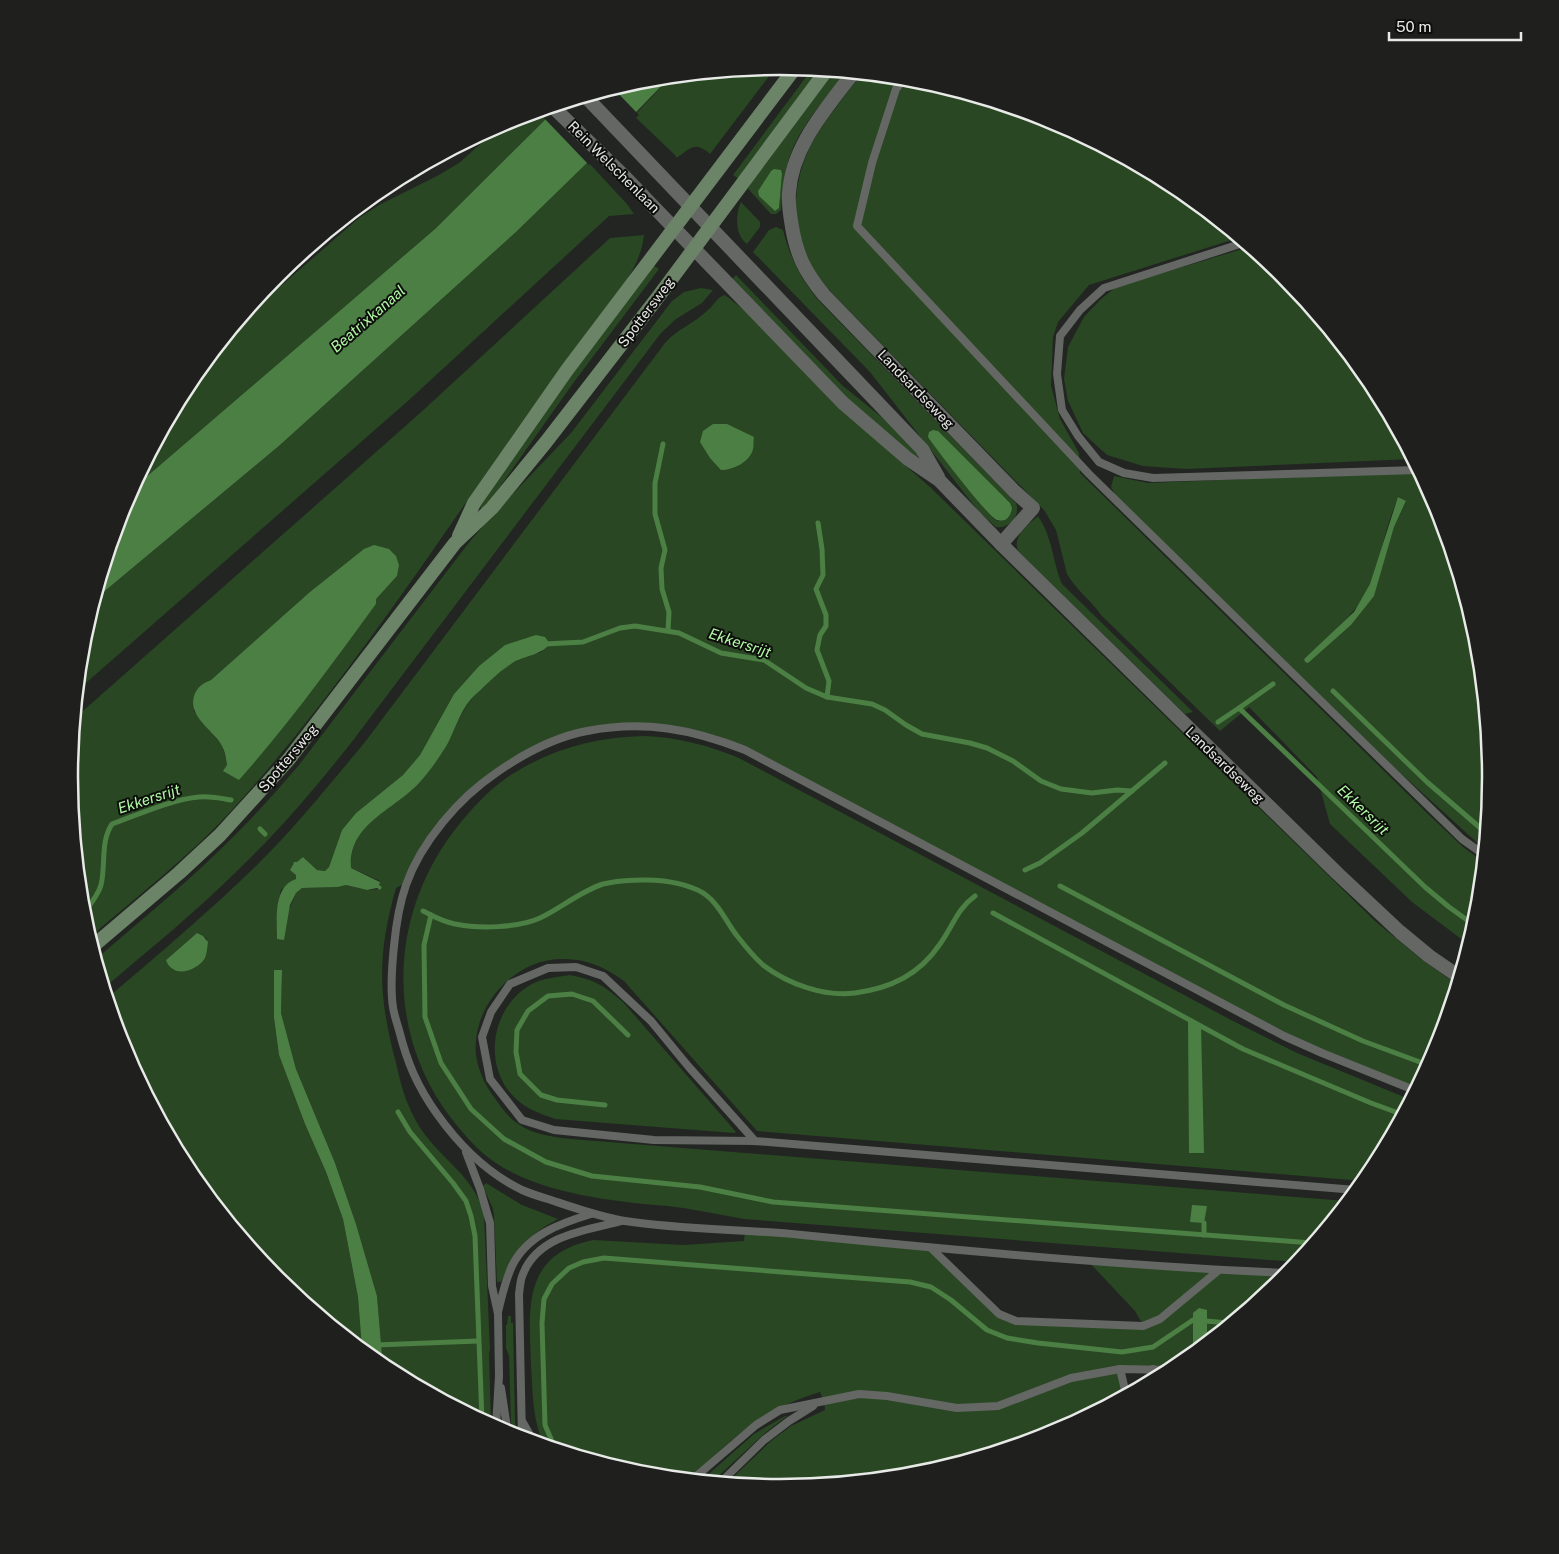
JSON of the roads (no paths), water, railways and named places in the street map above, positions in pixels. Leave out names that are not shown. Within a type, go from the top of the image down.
[{"type":"main road","name":"Spottersweg","points":[[455,543],[474,503],[566,370],[789,75]]},
{"type":"main road","name":"Spottersweg","points":[[97,942],[179,873],[220,835],[289,758],[455,543],[492,508],[546,442],[658,297],[822,77]]},
{"type":"street","name":"Landsardseweg","points":[[849,79],[816,123],[802,146],[792,171],[789,192],[796,248],[809,275],[824,295],[1014,491],[1033,508],[1000,544]]},
{"type":"street","name":"Rein Welschenlaan","points":[[590,101],[710,227]]},
{"type":"street","name":"Rein Welschenlaan","points":[[558,111],[693,249]]},
{"type":"street","name":"Landsardseweg","points":[[710,227],[922,448],[940,480]]},
{"type":"street","name":"Landsardseweg","points":[[693,249],[843,403],[908,459],[940,480],[1000,544],[1338,874],[1400,932],[1454,973]]},
{"type":"lane","points":[[899,85],[872,163],[856,226],[1089,474],[1462,838],[1477,850]]},
{"type":"lane","points":[[1236,244],[1104,288],[1080,310],[1060,336],[1057,374],[1062,410],[1078,436],[1099,462],[1124,473],[1154,478],[1410,470]]},
{"type":"lane","points":[[1089,474],[1099,462]]},
{"type":"lane","points":[[1276,1272],[1220,1270],[931,1248],[624,1221],[523,1191],[495,1174],[466,1150],[443,1123],[421,1090],[407,1059],[393,1007],[392,962],[398,913],[407,882],[430,839],[453,810],[478,785],[515,760],[546,745],[583,732],[617,727],[649,726],[688,731],[716,738],[745,750],[1284,1036],[1322,1054],[1409,1088]]},
{"type":"lane","points":[[755,1142],[651,1021],[602,976],[576,967],[548,968],[510,984],[491,1012],[482,1037],[490,1079],[522,1120],[554,1130],[644,1139],[755,1142],[1347,1189]]},
{"type":"lane","points":[[466,1150],[490,1223],[492,1286],[498,1314],[499,1376],[496,1419]]},
{"type":"lane","points":[[498,1314],[512,1265],[527,1246],[544,1232],[565,1222],[593,1213]]},
{"type":"lane","points":[[522,1430],[519,1294],[522,1275],[531,1260],[547,1244],[566,1236],[624,1221]]},
{"type":"lane","points":[[931,1248],[998,1314],[1016,1321],[1143,1326],[1160,1319],[1220,1270]]},
{"type":"lane","points":[[699,1474],[756,1425],[780,1410],[859,1394],[887,1396],[957,1408],[998,1406],[1071,1378],[1120,1369],[1158,1368]]},
{"type":"lane","points":[[1120,1369],[1125,1388]]},
{"type":"lane","points":[[499,1376],[506,1424]]},
{"type":"lane","points":[[727,1476],[764,1440],[816,1404]]},
{"type":"lane","points":[[521,1419],[529,1433]]},
{"type":"water","name":"Beatrixkanaal","points":[[662,85],[588,162],[516,232],[280,445],[101,594],[131,508],[145,478],[435,229],[552,113],[598,99]]},
{"type":"water","points":[[774,169],[781,170],[782,174],[779,208],[775,211],[759,196],[758,191]]},
{"type":"water","points":[[713,424],[727,424],[754,437],[751,454],[745,461],[731,469],[721,470],[710,458],[700,442],[703,431]]},
{"type":"water","points":[[933,430],[938,431],[1010,503],[1012,508],[1008,518],[1003,521],[997,520],[974,496],[928,437],[929,432]]},
{"type":"water","points":[[1398,497],[1406,501],[1394,527],[1374,596],[1351,625],[1308,663],[1305,662],[1304,659],[1354,612],[1370,584]]},
{"type":"water","points":[[374,545],[389,549],[396,556],[399,565],[397,576],[376,599],[376,604],[293,716],[239,780],[223,771],[227,765],[223,748],[202,723],[193,704],[197,690],[211,680],[310,592],[364,549]]},
{"type":"water","points":[[536,635],[545,637],[550,644],[536,654],[516,661],[506,667],[471,699],[463,711],[448,743],[427,774],[409,793],[374,819],[357,840],[352,853],[351,868],[380,882],[379,885],[382,887],[380,890],[377,888],[367,890],[346,885],[302,888],[296,893],[290,905],[284,940],[277,939],[278,904],[283,889],[296,879],[296,875],[290,870],[294,862],[303,857],[317,870],[325,871],[329,867],[342,830],[356,813],[403,775],[420,755],[454,694],[479,666],[505,645]]},
{"type":"water","points":[[197,933],[208,942],[206,956],[203,961],[191,970],[182,972],[168,965],[166,960]]},
{"type":"water","points":[[274,970],[282,970],[281,1013],[296,1069],[335,1163],[356,1224],[377,1296],[382,1356],[361,1341],[358,1297],[343,1219],[279,1055],[274,1018]]},
{"type":"water","points":[[1188,1019],[1201,1026],[1204,1153],[1189,1153]]},
{"type":"water","points":[[1192,1205],[1207,1206],[1204,1223],[1190,1222]]},
{"type":"water","points":[[1199,1308],[1207,1310],[1207,1334],[1193,1344],[1193,1313]]},
{"type":"waterway","points":[[663,444],[655,483],[655,514],[665,550],[661,568],[662,589],[669,612],[668,631]]},
{"type":"waterway","points":[[818,523],[823,575],[816,589],[826,615],[826,626],[820,635],[817,650],[829,681],[827,697]]},
{"type":"waterway","name":"Ekkersrijt","points":[[545,644],[583,642],[620,628],[635,626],[679,633],[721,653],[764,660],[806,688],[827,697],[872,704],[885,710],[922,734],[987,748],[1013,761],[1041,781],[1061,789],[1092,793],[1117,790],[1132,791]]},
{"type":"waterway","name":"Ekkersrijt","points":[[1239,708],[1273,684]]},
{"type":"waterway","points":[[1333,691],[1427,782],[1480,827]]},
{"type":"waterway","name":"Ekkersrijt","points":[[1218,722],[1239,708],[1425,887],[1467,920]]},
{"type":"waterway","name":"Ekkersrijt","points":[[1025,870],[1040,863],[1082,833],[1165,763]]},
{"type":"waterway","name":"Ekkersrijt","points":[[90,905],[100,889],[106,838],[112,824],[189,798],[207,797],[231,800]]},
{"type":"waterway","name":"Ekkersrijt","points":[[260,829],[265,834]]},
{"type":"waterway","name":"Ekkersrijt","points":[[423,911],[455,924],[475,927],[510,926],[540,918],[603,884],[657,880],[686,885],[711,899],[756,959],[773,972],[807,988],[843,994],[881,988],[913,972],[932,955],[959,912],[975,896]]},
{"type":"waterway","points":[[1060,886],[1284,1005],[1363,1041],[1420,1062]]},
{"type":"waterway","points":[[993,913],[1243,1049],[1396,1112]]},
{"type":"waterway","points":[[431,915],[424,945],[425,1017],[441,1063],[471,1109],[504,1139],[546,1162],[592,1176],[700,1187],[773,1202],[1305,1242]]},
{"type":"waterway","points":[[605,1105],[557,1100],[541,1095],[520,1074],[516,1052],[517,1030],[528,1011],[548,996],[572,994],[593,1001],[628,1035]]},
{"type":"waterway","points":[[398,1112],[410,1132],[466,1201],[471,1216],[475,1236],[482,1413]]},
{"type":"waterway","points":[[1204,1223],[1204,1235]]},
{"type":"waterway","points":[[552,1441],[545,1425],[542,1323],[544,1299],[552,1284],[569,1268],[583,1262],[604,1258],[910,1282],[931,1287],[951,1300],[987,1330],[1007,1338],[1122,1352],[1153,1347],[1193,1320],[1221,1322]]},
{"type":"waterway","points":[[376,1345],[478,1341]]}]
